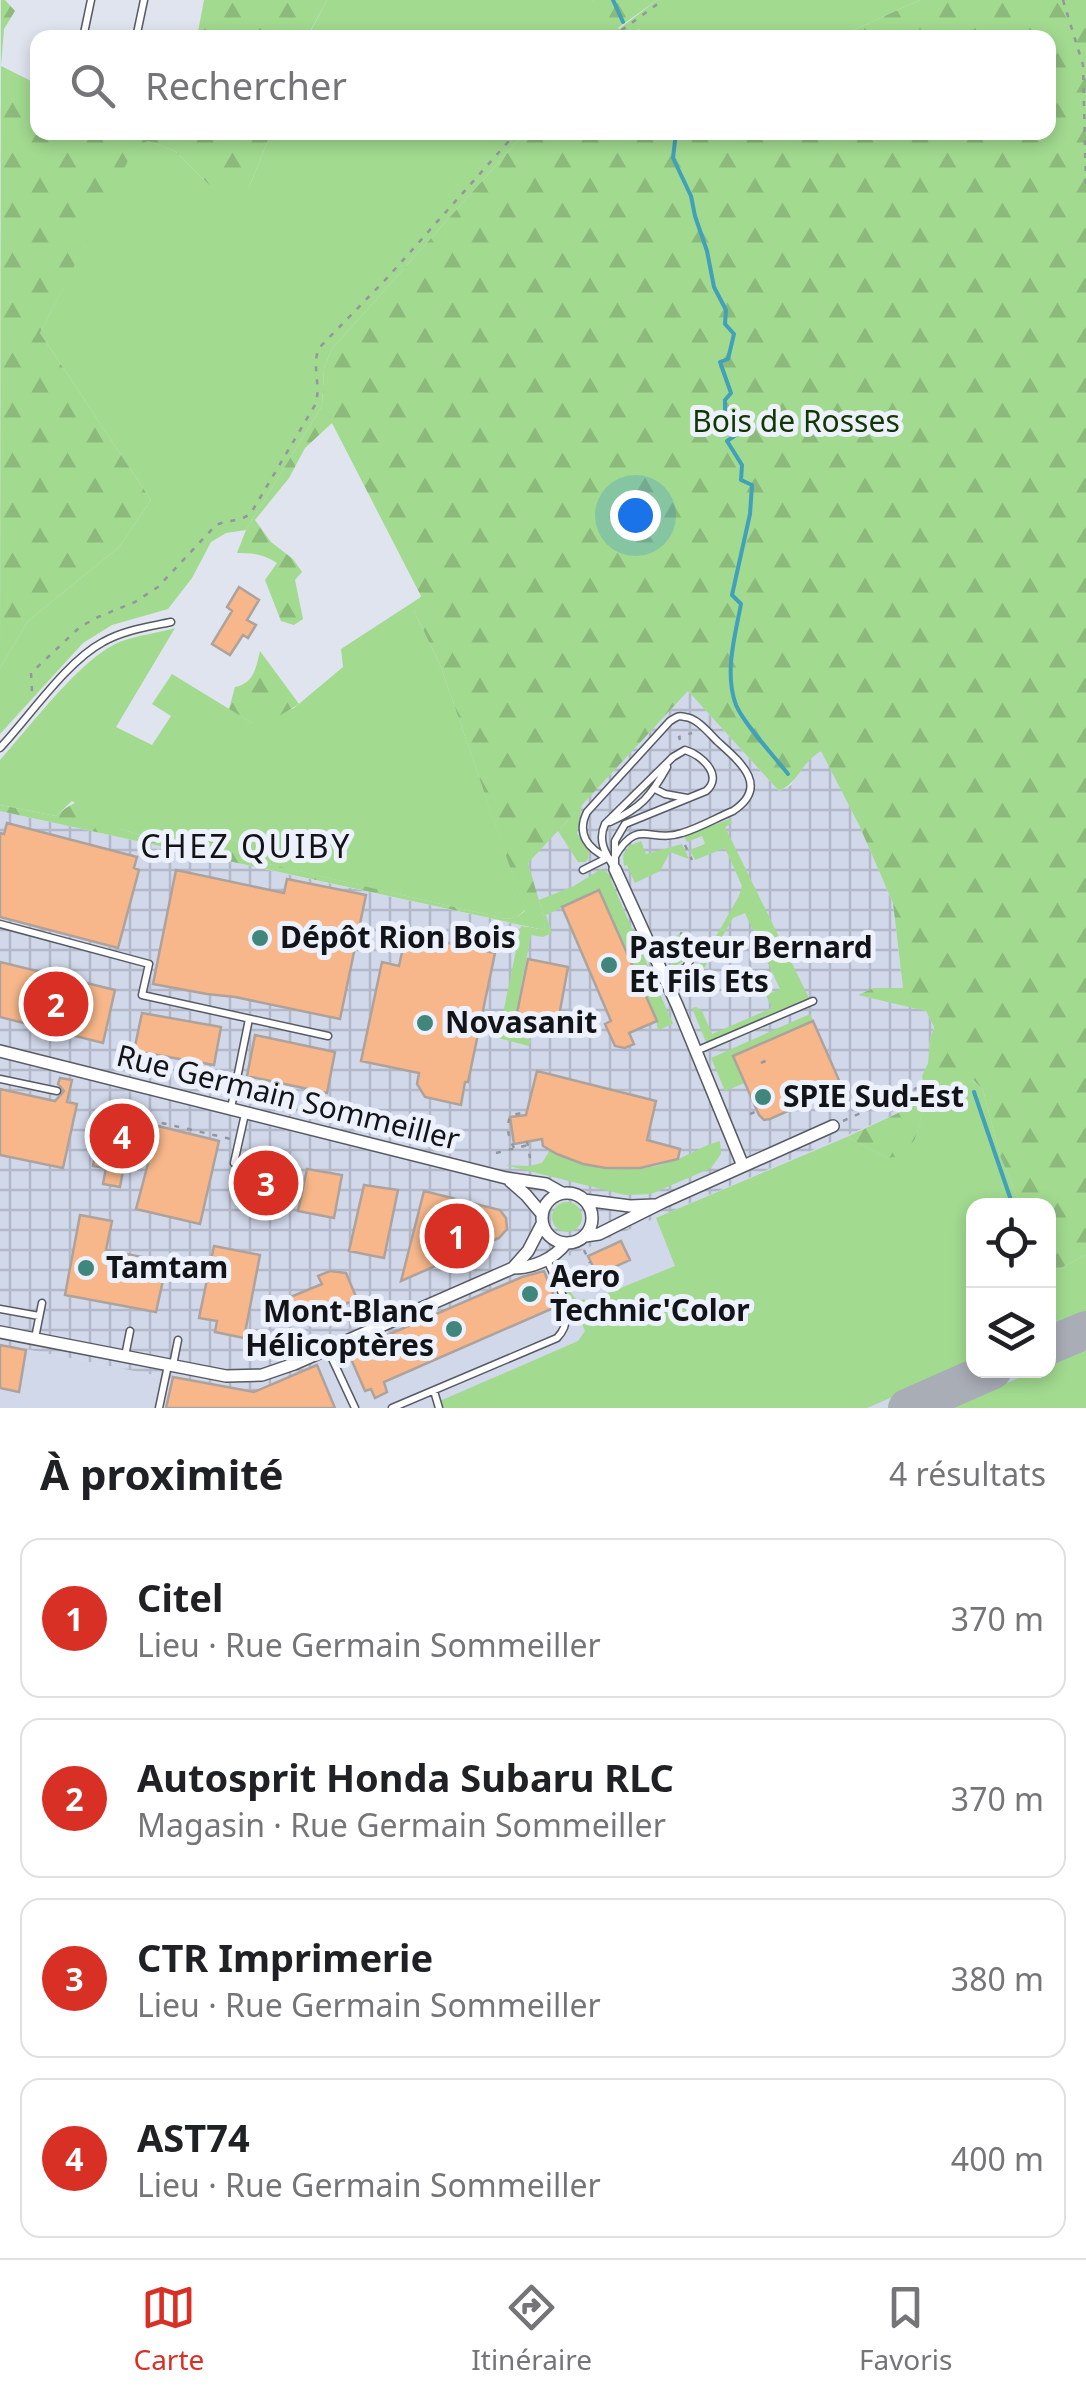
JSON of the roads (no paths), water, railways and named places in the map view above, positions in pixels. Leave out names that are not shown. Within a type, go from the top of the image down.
[{"type":"street","points":[[612,862],[643,916],[743,1166]]},
{"type":"street","name":"Rue Germain Sommeiller","points":[[0,1051],[506,1178],[546,1184],[562,1194],[584,1200],[630,1206],[662,1202]]},
{"type":"street","name":"Rue Germain Sommeiller","points":[[0,1332],[226,1376],[262,1376],[513,1268],[553,1266],[556,1254],[577,1240],[638,1217],[662,1202],[833,1126]]},
{"type":"street","points":[[506,1178],[526,1194],[553,1239],[577,1240],[590,1227],[590,1208],[584,1200]]},
{"type":"street","points":[[513,1268],[528,1251],[549,1200],[562,1194]]},
{"type":"lane","points":[[84,30],[90,0]]},
{"type":"lane","points":[[138,30],[144,0]]},
{"type":"lane","points":[[0,748],[77,662],[99,644],[128,632],[171,622]]},
{"type":"lane","points":[[582,870],[612,862],[624,842],[640,834],[680,834],[736,809],[747,796],[750,778],[743,764],[694,720],[682,716],[670,721],[584,816],[582,830],[587,843],[612,862]]},
{"type":"lane","points":[[690,751],[714,776],[710,789],[625,824],[615,841],[612,862],[602,842],[606,824],[672,757],[690,751]]},
{"type":"lane","points":[[606,824],[633,811],[648,798],[672,757]]},
{"type":"lane","points":[[655,788],[688,798]]},
{"type":"lane","points":[[0,924],[149,964],[142,995],[328,1036]]},
{"type":"lane","points":[[665,979],[686,967],[702,941]]},
{"type":"lane","points":[[694,1051],[813,1001]]},
{"type":"lane","points":[[231,1109],[250,1019]]},
{"type":"lane","points":[[0,1079],[57,1091]]},
{"type":"lane","points":[[234,1163],[245,1112]]},
{"type":"lane","points":[[392,1408],[556,1338],[567,1323],[553,1266]]},
{"type":"lane","points":[[35,1338],[42,1303]]},
{"type":"lane","points":[[0,1309],[40,1316]]},
{"type":"lane","points":[[124,1356],[130,1330]]},
{"type":"lane","points":[[159,1408],[178,1340]]},
{"type":"lane","points":[[328,1350],[356,1408]]},
{"type":"lane","points":[[434,1391],[439,1408]]},
{"type":"waterway","points":[[613,0],[623,22]]},
{"type":"waterway","points":[[675,140],[673,158],[691,196],[714,287],[726,310],[725,324],[734,334],[728,359],[720,362],[731,393],[725,400],[725,420],[739,433],[727,441],[742,465],[741,480],[752,485],[750,514],[732,595],[741,604],[732,654],[733,693],[746,721],[788,774]]},
{"type":"waterway","points":[[974,1092],[1010,1198]]},
{"type":"place","name":"Dépôt Rion Bois","points":[[260,938]]},
{"type":"place","name":"Pasteur Bernard Et Fils Ets","points":[[609,965]]},
{"type":"place","name":"Autosprit Honda Subaru RLC","points":[[56,1004]]},
{"type":"place","name":"Novasanit","points":[[425,1023]]},
{"type":"place","name":"SPIE Sud-Est","points":[[763,1097]]},
{"type":"place","name":"AST74","points":[[122,1136]]},
{"type":"place","name":"CTR Imprimerie","points":[[266,1183]]},
{"type":"place","name":"Citel","points":[[457,1236]]},
{"type":"place","name":"Tamtam","points":[[86,1268]]},
{"type":"place","name":"Aero Technic'Color","points":[[530,1294]]},
{"type":"place","name":"Mont-Blanc Hélicoptères","points":[[454,1329]]},
{"type":"district","name":"CHEZ QUIBY","points":[[246,847]]},
{"type":"park label","name":"Bois de Rosses","points":[[796,422]]}]
